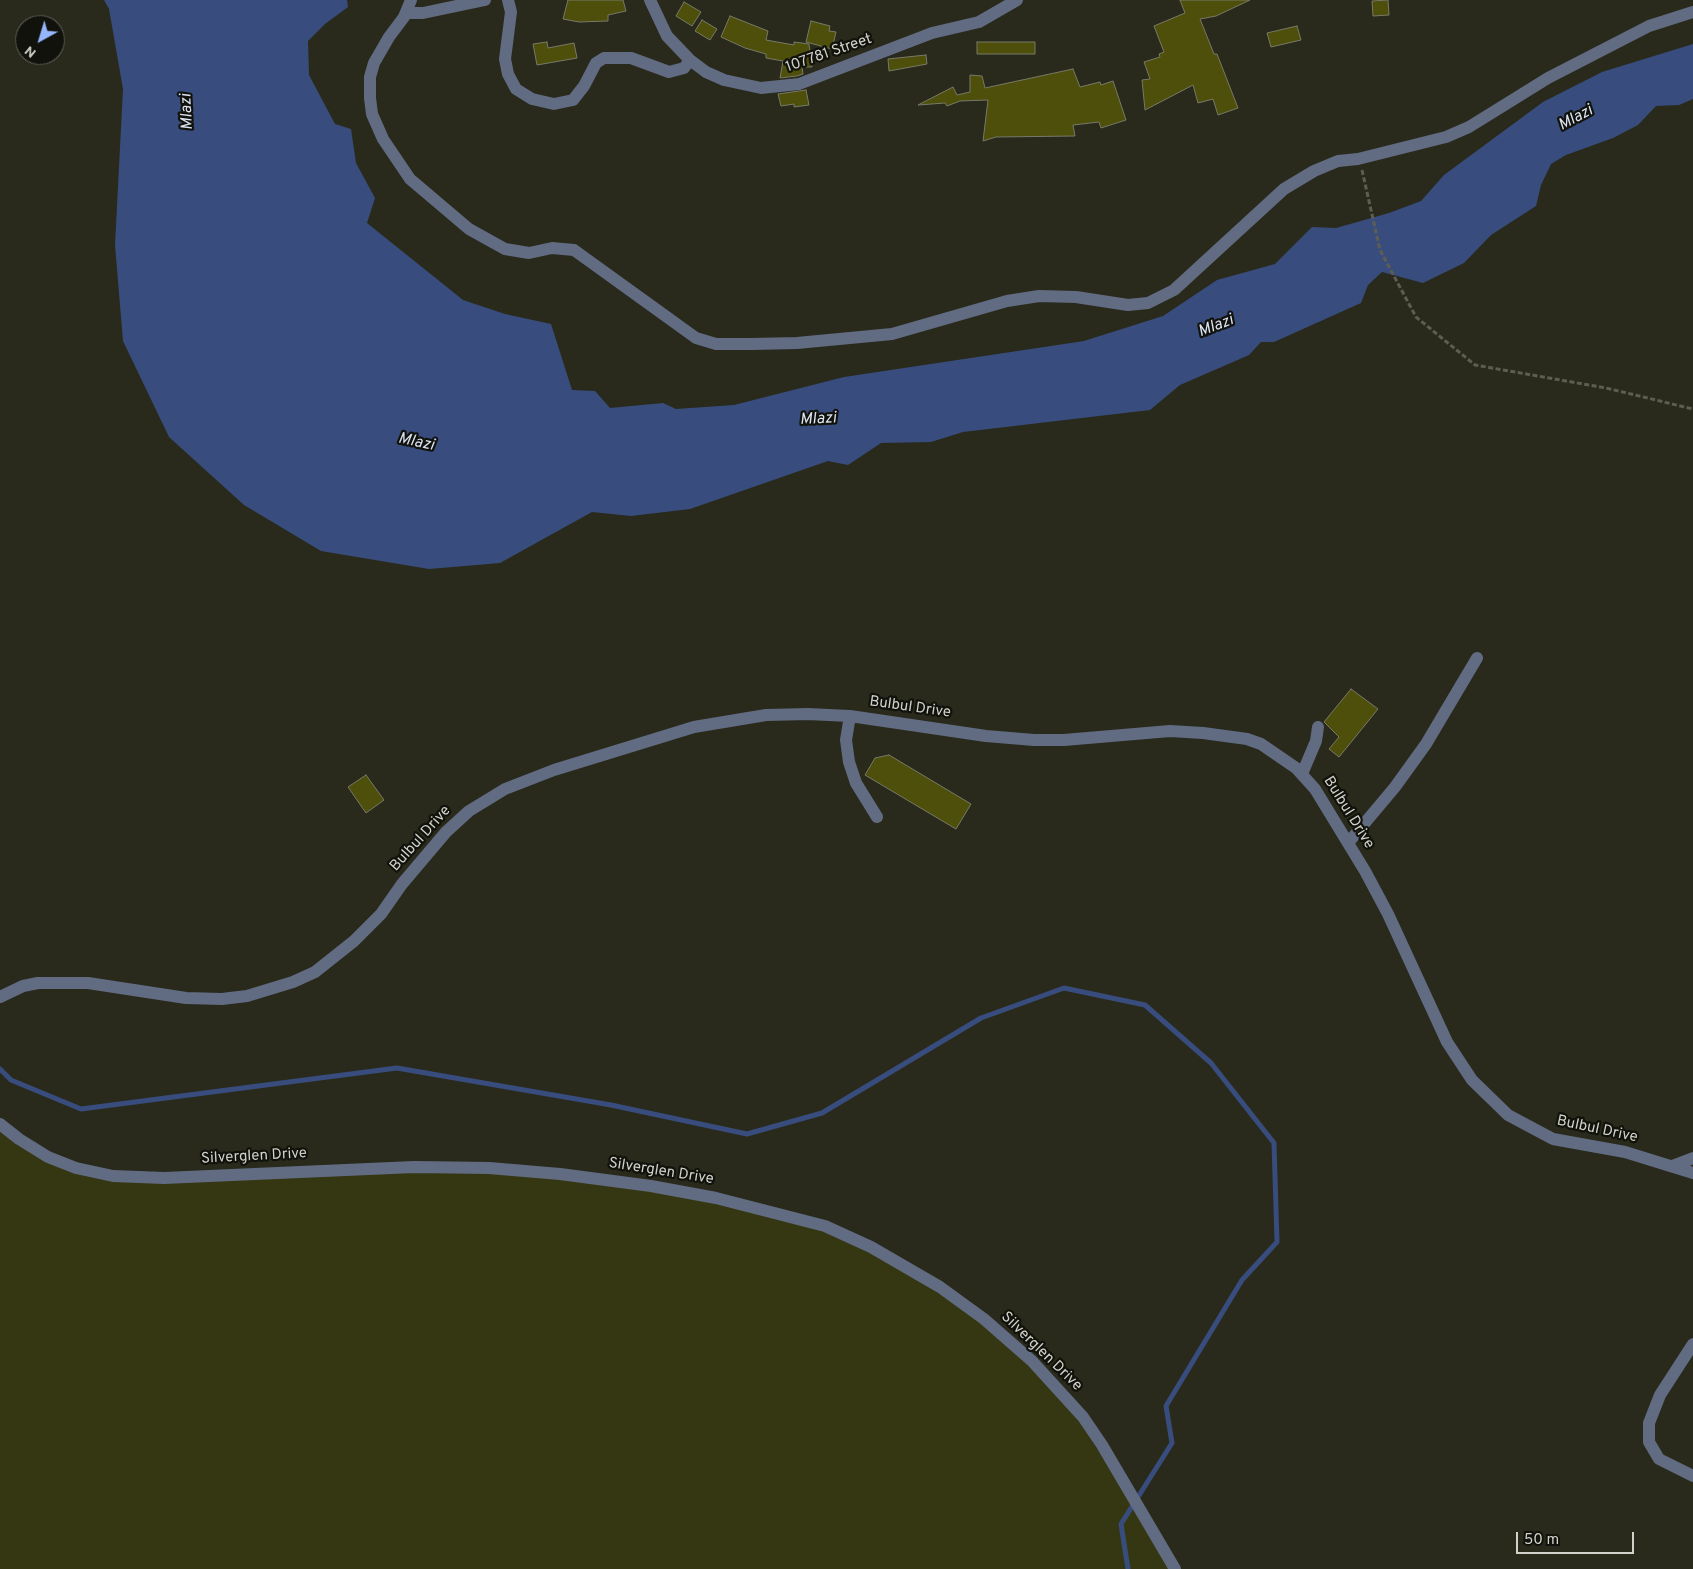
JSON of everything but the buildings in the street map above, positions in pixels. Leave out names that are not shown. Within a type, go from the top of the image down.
[{"type":"street","points":[[411,0],[406,13],[374,63],[370,77],[372,114],[383,139],[410,179],[450,214],[489,241],[505,249],[529,252],[552,248],[574,250],[696,338],[716,344],[797,343],[892,334],[1007,301],[1039,296],[1076,298],[1128,306],[1148,303],[1174,290],[1284,188],[1338,161],[1358,159],[1446,137],[1469,127],[1565,70],[1649,26],[1693,12]]},
{"type":"street","points":[[406,13],[423,13],[485,0]]},
{"type":"street","points":[[508,0],[511,12],[505,59],[508,74],[516,89],[532,99],[554,104],[573,100],[584,86],[596,63],[604,58],[631,58],[669,72],[684,68],[690,60]]},
{"type":"street","name":"107781 Street","points":[[650,0],[667,36],[690,60],[706,72],[724,80],[761,88],[799,84],[932,33],[979,22],[1018,0]]},
{"type":"street","points":[[1348,843],[1395,787],[1426,744],[1477,658]]},
{"type":"street","name":"Bulbul Drive","points":[[0,997],[23,986],[61,982],[110,985],[186,998],[222,999],[268,991],[293,982],[315,972],[354,941],[381,914],[402,884],[446,832],[469,811],[505,789],[572,764],[694,727],[766,715],[850,716],[986,736],[1034,740],[1064,740],[1170,731],[1233,737],[1260,744],[1282,757],[1302,774],[1315,789],[1388,914],[1447,1042],[1467,1074],[1490,1098],[1520,1123],[1553,1139],[1625,1152],[1693,1173]]},
{"type":"street","points":[[850,716],[846,740],[848,762],[856,784],[877,817]]},
{"type":"street","points":[[1302,774],[1316,741],[1318,727]]},
{"type":"street","name":"Silverglen Drive","points":[[0,1124],[18,1139],[48,1156],[76,1168],[113,1176],[164,1178],[414,1167],[489,1168],[560,1174],[651,1186],[716,1198],[790,1215],[825,1226],[871,1246],[967,1305],[1032,1361],[1057,1386],[1083,1418],[1112,1460],[1176,1569]]},
{"type":"street","points":[[1672,1166],[1693,1158]]},
{"type":"street","points":[[1693,1344],[1660,1395],[1649,1423],[1649,1442],[1659,1459],[1693,1476]]},
{"type":"path","points":[[1358,159],[1365,179],[1380,250],[1391,273],[1416,317],[1475,365],[1606,388],[1693,409]]},
{"type":"green space","points":[[0,1127],[97,1176],[488,1169],[602,1182],[788,1216],[906,1268],[966,1307],[1067,1402],[1174,1569],[0,1569]]},
{"type":"water","name":"Mlazi","points":[[104,0],[347,0],[348,7],[325,24],[308,41],[309,75],[335,124],[351,129],[356,163],[375,198],[367,223],[463,300],[505,314],[551,324],[572,390],[595,391],[610,408],[663,403],[676,409],[734,405],[844,377],[1084,341],[1163,316],[1217,280],[1275,264],[1312,227],[1336,228],[1389,213],[1421,201],[1444,175],[1543,102],[1602,72],[1693,44],[1693,99],[1679,105],[1656,106],[1638,125],[1613,138],[1566,155],[1551,164],[1541,185],[1536,206],[1491,235],[1464,263],[1423,283],[1382,272],[1368,285],[1361,303],[1274,342],[1261,342],[1249,355],[1180,385],[1150,410],[963,432],[931,442],[881,443],[848,465],[828,461],[690,509],[631,516],[592,512],[500,563],[429,569],[321,551],[244,505],[169,437],[123,341],[115,245],[123,89],[109,9]]},
{"type":"waterway","points":[[0,1069],[11,1080],[81,1109],[397,1068],[611,1105],[747,1134],[822,1113],[981,1018],[1064,988],[1145,1005],[1211,1063],[1274,1143],[1277,1242],[1242,1280],[1166,1406],[1172,1443],[1121,1524],[1128,1569]]}]
